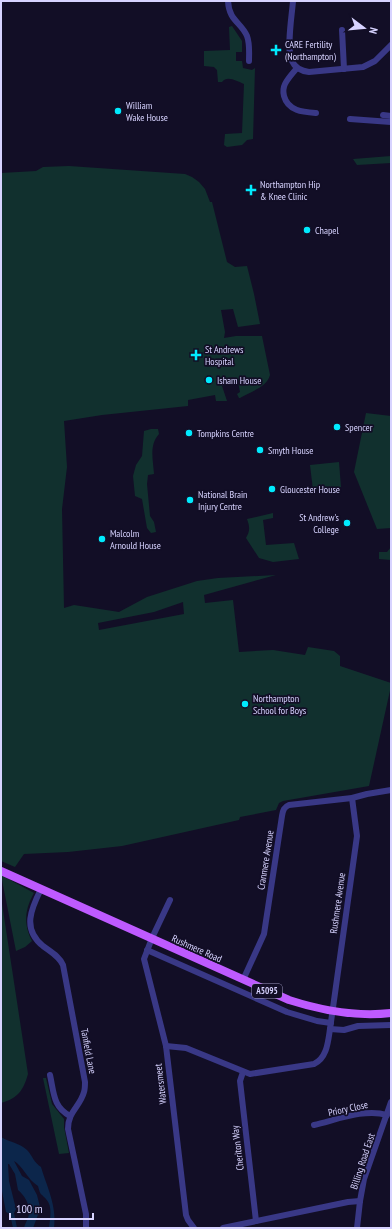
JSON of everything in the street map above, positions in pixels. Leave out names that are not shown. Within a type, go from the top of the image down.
[{"type":"main road","name":"Rushmere Road","points":[[1,871],[289,1000],[332,1012],[362,1014],[391,1013]]},
{"type":"street","points":[[228,1],[228,8],[232,18],[248,38],[249,61]]},
{"type":"street","points":[[293,1],[290,51],[291,61],[297,68],[309,72],[358,68],[375,61],[391,45]]},
{"type":"street","points":[[342,30],[344,69]]},
{"type":"street","points":[[297,68],[284,85],[284,98],[293,109],[316,113]]},
{"type":"street","points":[[383,115],[391,116]]},
{"type":"street","points":[[350,119],[391,122]]},
{"type":"street","name":"Cranmere Avenue","points":[[243,980],[264,934],[283,810],[289,805],[352,798],[391,790]]},
{"type":"street","name":"Rushmere Avenue","points":[[243,1072],[250,1074],[314,1064],[320,1061],[325,1052],[331,1026],[357,836],[352,798]]},
{"type":"street","name":"Tanfield Lane","points":[[41,889],[30,912],[32,931],[36,940],[60,958],[63,965],[85,1082],[84,1092],[70,1116],[68,1129],[86,1214],[86,1228]]},
{"type":"street","name":"Watersmeet","points":[[170,900],[144,959],[166,1046],[186,1215],[194,1228]]},
{"type":"street","points":[[147,950],[276,1008],[300,1017],[344,1030],[354,1026],[391,1025]]},
{"type":"street","points":[[166,1046],[186,1048],[243,1072]]},
{"type":"street","name":"Cheriton Way","points":[[243,1072],[240,1081],[256,1221]]},
{"type":"street","points":[[50,1075],[55,1085],[58,1107],[62,1112],[70,1116]]},
{"type":"street","name":"Billing Road East","points":[[357,1228],[364,1179],[391,1102]]},
{"type":"street","name":"Priory Close","points":[[314,1125],[367,1113],[380,1113],[387,1115]]},
{"type":"street","points":[[223,1228],[348,1202],[360,1201]]},
{"type":"green space","points":[[232,26],[242,41],[242,52],[236,52],[236,61],[242,61],[243,68],[252,70],[255,68],[253,139],[247,140],[242,145],[227,147],[224,145],[225,134],[242,133],[244,84],[229,79],[218,82],[217,70],[214,67],[204,66],[204,51],[230,50],[229,27]]},
{"type":"green space","points":[[391,156],[391,163],[357,165],[353,159]]},
{"type":"green space","points":[[69,166],[185,174],[199,182],[205,189],[210,202],[212,202],[227,262],[235,267],[247,266],[260,324],[238,327],[233,309],[221,310],[225,332],[224,338],[236,336],[262,336],[270,375],[262,386],[240,398],[237,394],[240,392],[238,382],[222,386],[227,401],[216,401],[215,395],[188,400],[188,406],[102,415],[64,421],[67,467],[62,509],[64,608],[74,605],[119,612],[147,597],[197,581],[218,578],[276,575],[204,595],[205,603],[233,600],[239,652],[273,650],[305,655],[308,647],[334,651],[340,656],[340,666],[391,683],[391,686],[369,786],[283,801],[279,803],[276,810],[240,817],[239,820],[122,846],[68,852],[24,854],[15,867],[1,861],[1,173],[36,171],[43,167]],"holes":[[[183,602],[184,614],[99,630],[98,623],[154,612]]]},
{"type":"green space","points":[[366,413],[391,416],[391,528],[377,529],[354,472]]},
{"type":"green space","points":[[158,429],[159,434],[153,448],[154,474],[148,475],[147,484],[150,516],[154,522],[156,532],[151,533],[147,528],[142,499],[135,496],[133,476],[136,465],[142,456],[144,431]]},
{"type":"green space","points":[[339,462],[341,487],[313,490],[310,465]]},
{"type":"green space","points":[[273,513],[273,518],[263,520],[266,545],[294,543],[299,559],[273,562],[259,558],[246,538],[249,529],[247,519]]},
{"type":"green space","points":[[391,547],[391,560],[379,559],[379,552],[387,552]]},
{"type":"green space","points":[[1,875],[34,893],[26,916],[27,928],[32,941],[25,947],[16,951]]},
{"type":"green space","points":[[1,897],[28,1074],[19,1093],[12,1099],[1,1103]]},
{"type":"green space","points":[[43,1078],[46,1078],[52,1104],[64,1119],[69,1153],[59,1154]]},
{"type":"water","points":[[1,1137],[24,1148],[41,1167],[53,1204],[55,1220],[54,1228],[49,1228],[50,1205],[40,1193],[38,1186],[14,1161],[22,1176],[29,1180],[37,1195],[40,1207],[33,1228],[24,1228],[29,1215],[29,1206],[18,1190],[15,1174],[8,1164],[9,1181],[16,1209],[14,1213],[17,1228],[13,1228],[10,1214],[6,1212],[1,1186]]},
{"type":"place","name":"CARE Fertility (Northampton)","points":[[276,50]]},
{"type":"place","name":"William Wake House","points":[[118,111]]},
{"type":"place","name":"Northampton Hip & Knee Clinic","points":[[251,190]]},
{"type":"place","name":"Chapel","points":[[307,230]]},
{"type":"place","name":"St Andrews Hospital","points":[[196,355]]},
{"type":"place","name":"Isham House","points":[[209,380]]},
{"type":"place","name":"Spencer","points":[[337,427]]},
{"type":"place","name":"Tompkins Centre","points":[[189,433]]},
{"type":"place","name":"Smyth House","points":[[260,450]]},
{"type":"place","name":"Gloucester House","points":[[272,489]]},
{"type":"place","name":"National Brain Injury Centre","points":[[190,500]]},
{"type":"place","name":"St Andrew's College","points":[[347,523]]},
{"type":"place","name":"Malcolm Arnould House","points":[[102,539]]},
{"type":"place","name":"Northampton School for Boys","points":[[245,704]]}]
